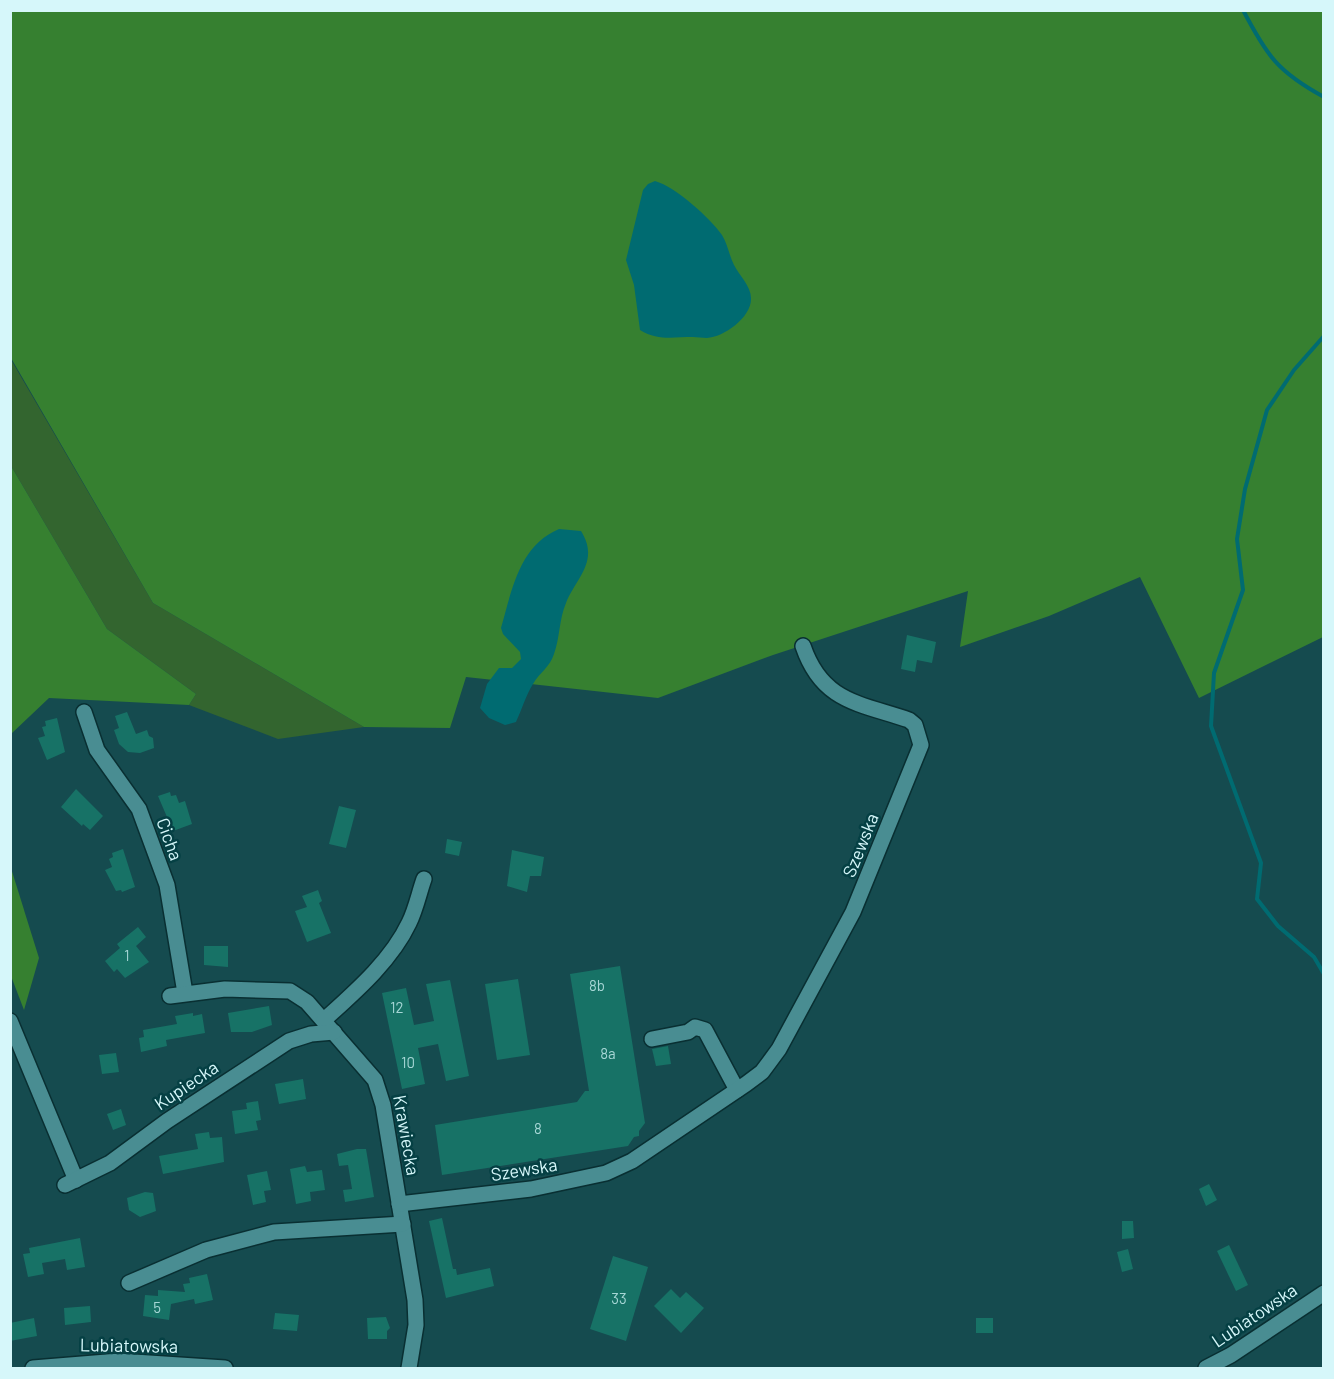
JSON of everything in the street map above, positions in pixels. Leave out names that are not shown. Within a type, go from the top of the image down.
[{"type":"street","name":"Szewska","points":[[399,1204],[531,1188],[606,1173],[640,1156],[737,1090],[762,1072],[779,1049],[863,891],[921,745],[915,725],[909,720],[848,700],[831,690],[816,676],[803,646]]},
{"type":"street","name":"Cicha","points":[[84,712],[97,750],[139,809],[167,885],[177,994]]},
{"type":"street","points":[[329,1026],[397,944],[409,922],[424,879]]},
{"type":"street","name":"Krawiecka","points":[[177,994],[225,989],[290,992],[307,1002],[375,1080],[379,1091],[403,1224],[416,1325],[409,1368]]},
{"type":"street","name":"Kupiecka","points":[[10,1021],[71,1182],[110,1163],[192,1104],[289,1041],[329,1026]]},
{"type":"street","points":[[652,1039],[688,1032],[694,1027],[705,1030],[737,1090]]},
{"type":"street","points":[[129,1283],[206,1250],[274,1232],[403,1224]]},
{"type":"street","name":"Lubiatowska","points":[[1206,1368],[1231,1355],[1323,1293]]},
{"type":"street","name":"Lubiatowska","points":[[33,1368],[119,1361],[225,1368]]},
{"type":"green space","points":[[10,11],[1323,11],[1323,637],[1199,698],[1140,577],[1049,616],[960,647],[968,591],[773,655],[658,698],[466,677],[450,728],[364,727],[153,603],[11,358]]},
{"type":"green space","points":[[10,358],[153,603],[364,727],[278,739],[189,705],[196,694],[107,629],[11,466]]},
{"type":"green space","points":[[11,466],[107,629],[196,694],[189,705],[49,698],[11,734]]},
{"type":"green space","points":[[10,865],[39,958],[24,1010],[11,976]]},
{"type":"water","points":[[655,181],[682,196],[717,228],[734,265],[749,289],[750,305],[742,319],[729,330],[714,337],[666,338],[653,336],[640,330],[634,285],[626,260],[643,190]]},
{"type":"water","points":[[559,529],[581,531],[588,551],[587,560],[564,609],[552,659],[531,688],[516,722],[505,725],[489,718],[480,708],[487,684],[499,668],[512,668],[521,659],[520,652],[503,634],[501,628],[514,584],[526,558],[545,537]]},
{"type":"building","points":[[907,635],[936,642],[932,663],[917,660],[915,672],[901,669]]},
{"type":"building","points":[[127,712],[136,734],[147,730],[149,736],[153,738],[154,748],[140,753],[128,752],[119,744],[114,730],[119,728],[115,716]]},
{"type":"building","points":[[57,718],[65,752],[47,760],[38,738],[45,736],[42,727],[46,726],[45,721]]},
{"type":"building","points":[[76,789],[103,816],[90,830],[83,824],[82,826],[61,807]]},
{"type":"building","points":[[170,792],[171,796],[176,795],[179,803],[185,801],[192,824],[173,831],[158,796]]},
{"type":"building","points":[[339,806],[356,810],[346,848],[329,844]]},
{"type":"building","points":[[447,839],[462,842],[459,856],[445,853]]},
{"type":"building","points":[[123,849],[135,887],[122,892],[121,890],[116,891],[105,870],[112,867],[109,859],[113,857],[112,853]]},
{"type":"building","points":[[512,850],[544,857],[541,876],[530,876],[527,892],[507,886]]},
{"type":"building","points":[[318,890],[322,901],[319,903],[331,933],[307,942],[295,911],[307,907],[302,896]]},
{"type":"building","points":[[138,927],[146,937],[136,946],[149,962],[125,978],[117,969],[114,972],[105,961],[120,948],[117,944]]},
{"type":"building","points":[[204,946],[228,946],[228,967],[204,965]]},
{"type":"building","points":[[620,966],[645,1123],[639,1131],[639,1136],[634,1137],[628,1146],[442,1175],[435,1125],[577,1102],[585,1091],[589,1091],[570,974]]},
{"type":"building","points":[[518,979],[530,1055],[497,1060],[485,984]]},
{"type":"building","points":[[450,980],[469,1076],[446,1081],[438,1044],[418,1048],[425,1084],[402,1089],[382,993],[406,988],[414,1025],[434,1021],[426,984]]},
{"type":"building","points":[[269,1006],[272,1025],[252,1032],[231,1032],[228,1013]]},
{"type":"building","points":[[193,1013],[193,1016],[202,1014],[205,1033],[166,1040],[167,1046],[141,1052],[139,1038],[144,1037],[143,1030],[177,1024],[175,1016]]},
{"type":"building","points":[[668,1046],[671,1064],[656,1066],[652,1049]]},
{"type":"building","points":[[116,1053],[119,1072],[102,1074],[99,1055]]},
{"type":"building","points":[[303,1079],[306,1099],[279,1104],[275,1084]]},
{"type":"building","points":[[258,1101],[261,1120],[256,1121],[258,1130],[235,1134],[232,1111],[247,1109],[246,1103]]},
{"type":"building","points":[[121,1109],[126,1125],[113,1130],[107,1114]]},
{"type":"building","points":[[209,1132],[210,1138],[222,1137],[224,1162],[163,1174],[159,1156],[198,1149],[195,1134]]},
{"type":"building","points":[[366,1149],[374,1197],[345,1202],[343,1190],[352,1189],[348,1165],[339,1166],[337,1154]]},
{"type":"building","points":[[305,1166],[307,1172],[322,1170],[325,1190],[310,1192],[311,1201],[296,1204],[290,1169]]},
{"type":"building","points":[[267,1171],[271,1190],[264,1191],[266,1202],[253,1205],[247,1175]]},
{"type":"building","points":[[1209,1184],[1217,1200],[1206,1206],[1199,1189]]},
{"type":"building","points":[[145,1192],[153,1193],[156,1211],[140,1217],[129,1210],[127,1198]]},
{"type":"building","points":[[442,1218],[453,1269],[456,1269],[457,1275],[490,1268],[494,1286],[446,1298],[429,1221]]},
{"type":"building","points":[[1122,1221],[1133,1221],[1134,1238],[1122,1239]]},
{"type":"building","points":[[80,1238],[85,1267],[67,1270],[65,1259],[42,1263],[44,1274],[28,1277],[23,1254],[30,1253],[29,1248]]},
{"type":"building","points":[[1229,1245],[1248,1285],[1236,1291],[1217,1251]]},
{"type":"building","points":[[1128,1249],[1133,1269],[1122,1272],[1117,1252]]},
{"type":"building","points":[[613,1256],[648,1267],[626,1341],[590,1329]]},
{"type":"building","points":[[207,1274],[213,1300],[195,1304],[194,1299],[171,1304],[169,1320],[143,1316],[145,1295],[158,1296],[158,1290],[185,1292],[183,1284],[190,1283],[189,1278]]},
{"type":"building","points":[[671,1289],[680,1298],[686,1292],[704,1308],[681,1333],[654,1306]]},
{"type":"building","points":[[90,1306],[91,1322],[65,1325],[64,1308]]},
{"type":"building","points":[[275,1313],[299,1315],[297,1331],[273,1329]]},
{"type":"building","points":[[386,1317],[390,1328],[387,1331],[387,1339],[368,1339],[367,1318]]},
{"type":"building","points":[[34,1318],[37,1336],[10,1341],[10,1323]]},
{"type":"building","points":[[976,1318],[993,1318],[993,1333],[976,1333]]},
{"type":"waterway","points":[[1243,10],[1267,51],[1284,71],[1324,97]]},
{"type":"waterway","points":[[1324,336],[1294,370],[1267,410],[1245,489],[1237,539],[1243,590],[1214,673],[1211,726],[1261,863],[1257,899],[1278,926],[1314,957],[1324,974]]}]
